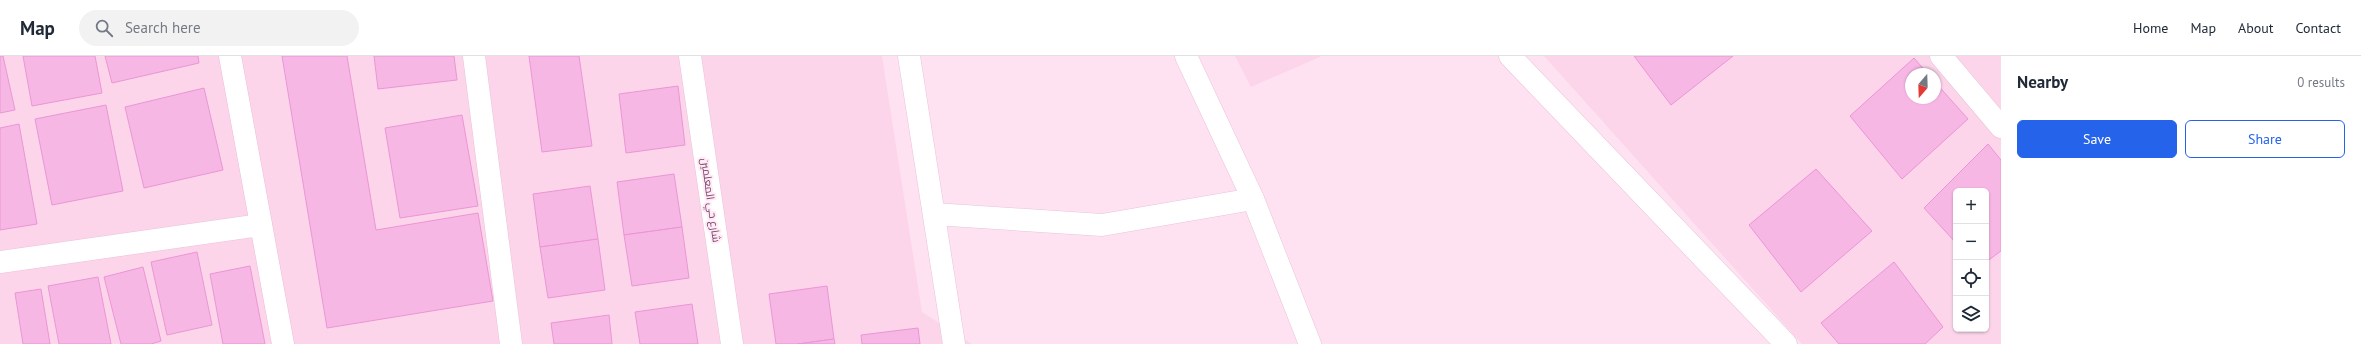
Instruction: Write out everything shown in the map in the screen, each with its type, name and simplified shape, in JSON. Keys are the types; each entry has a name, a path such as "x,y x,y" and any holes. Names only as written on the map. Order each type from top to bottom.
{"street":[{"path":"230,56 283,344"},
{"path":"474,56 511,344"},
{"name":"شارع حي المعلمين","path":"690,56 732,344"},
{"path":"909,56 954,344"},
{"path":"1186,56 1253,200 1310,344"},
{"path":"1510,56 1786,344"},
{"path":"1941,56 2001,127"},
{"path":"934,214 1102,225 1253,200"},
{"path":"0,262 261,225"}],"shaded area":[{"path":"0,56 882,56 922,312 972,344 0,344"},
{"path":"1235,56 1322,56 1251,87"},
{"path":"1544,56 2001,56 2001,344 1802,344"}],"building":[{"path":"0,56 3,56 15,110 0,113"},
{"path":"23,56 95,56 102,93 32,106"},
{"path":"105,56 198,56 199,63 112,83"},
{"path":"282,56 347,56 376,230 478,213 493,301 327,328"},
{"path":"374,56 454,56 457,80 378,89"},
{"path":"529,56 579,56 592,146 542,152"},
{"path":"1634,56 1733,56 1671,105"},
{"path":"1914,58 1923,68 1905,68 1905,104 1941,104 1941,89 1968,119 1902,179 1850,116"},
{"path":"678,86 685,145 626,153 619,94"},
{"path":"204,88 223,170 144,188 125,107"},
{"path":"106,105 123,191 52,205 35,119"},
{"path":"462,115 478,206 400,218 385,128"},
{"path":"19,124 37,224 0,230 0,128"},
{"path":"1988,144 2001,160 2001,251 1989,260 1989,188 1953,188 1953,240 1924,208"},
{"path":"1816,169 1872,231 1801,292 1749,225"},
{"path":"674,174 682,227 624,235 617,182"},
{"path":"590,186 598,239 540,247 533,194"},
{"path":"682,227 689,278 632,286 624,235"},
{"path":"598,239 605,290 548,298 540,247"},
{"path":"197,252 212,325 167,335 151,262"},
{"path":"1894,262 1943,327 1925,344 1839,344 1821,323"},
{"path":"250,266 265,344 223,344 210,274"},
{"path":"143,267 161,341 151,344 121,344 104,277"},
{"path":"98,277 111,344 59,344 48,286"},
{"path":"827,286 834,339 798,344 776,344 769,294"},
{"path":"41,289 50,344 23,344 15,293"},
{"path":"692,304 698,344 640,344 635,312"},
{"path":"609,315 612,344 554,344 551,323"},
{"path":"918,328 920,344 862,344 861,335"},
{"path":"834,339 835,344 798,344"}]}
